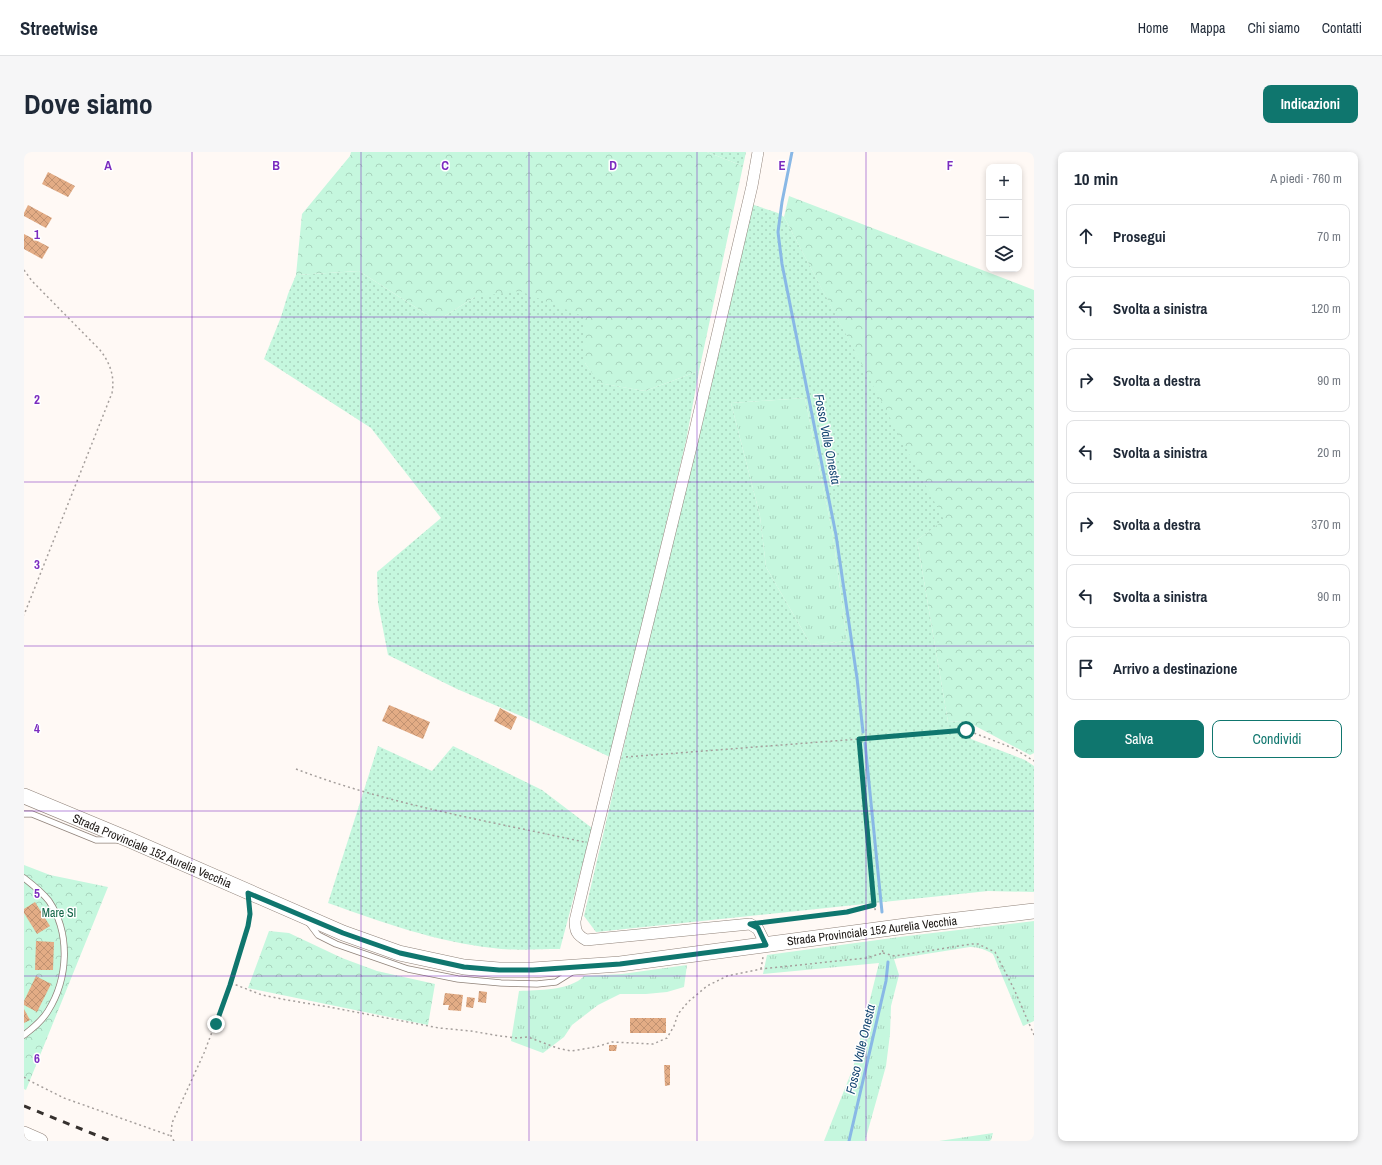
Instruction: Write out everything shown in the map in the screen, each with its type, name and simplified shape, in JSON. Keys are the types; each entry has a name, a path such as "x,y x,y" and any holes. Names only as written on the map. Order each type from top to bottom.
{"main road":[{"name":"Strada Provinciale 152 Aurelia Vecchia","path":"24,796 130,840 248,893 343,933 400,953 464,967 499,970 533,970 620,964 1034,911"},
{"path":"24,1134 40,1141"}],"street":[{"path":"758,152 752,186 694,436 575,921 575,928 578,935 586,940 750,924 758,928 766,945"}],"lane":[{"path":"24,814 32,814 96,840 130,840"},
{"path":"24,878 37,887 54,910 63,937 64,954 63,970 54,998 47,1012 36,1025 24,1035"}],"path":[{"path":"24,270 32,281 100,350 106,358 111,370 114,384 112,393 24,615"},
{"path":"616,754 625,757 966,730 1013,748 1034,760"},
{"path":"859,739 874,905 876,913"},
{"path":"296,769 406,803 594,844"},
{"path":"174,1141 171,1136 172,1123 204,1053 231,983 249,920 250,914 248,893"},
{"path":"750,924 847,912 874,905"},
{"path":"231,983 262,995 439,1028 518,1038 528,1037 557,1048 571,1051 596,1047 612,1042 653,1044 667,1038 674,1026 678,1014 688,1002 707,986 727,976 761,969 866,958 882,953 895,956 978,944 995,952 1014,989 1034,1035"},
{"path":"882,948 882,953"},
{"path":"24,1077 64,1098 171,1136"}],"green space":[{"path":"351,152 707,152 743,166 699,371 645,391 598,383 585,363 585,317 475,297 437,321 359,271 296,275 302,214 350,156"},
{"path":"707,152 746,152 743,166"},
{"path":"789,196 1034,290 1034,753 1030,755 966,721 948,722 917,540 943,520 784,217"},
{"path":"751,204 778,213 784,217 944,520 917,540 948,722 965,721 971,739 1025,760 1034,766 1034,892 988,891 596,932 584,916","holes":["805,398 833,536 847,641 811,645 766,567 760,516 731,403"]},
{"path":"359,271 437,321 475,297 520,291 585,317 585,363 599,383 645,391 699,371 686,441 610,757 528,719 457,689 388,655 378,603 377,572 441,518 371,428 264,359 296,275"},
{"path":"805,398 833,536 847,641 811,645 766,567 760,516 731,403"},
{"path":"378,746 432,771 453,746 542,790 592,828 560,949 501,949 451,941 409,930 328,903"},
{"name":"Mare SI","path":"24,865 50,875 108,887 26,1090 24,1089"},
{"path":"1034,921 1034,1021 1023,1026 993,954 979,948 970,947 894,959 899,975 891,1006 890,1034 886,1066 865,1141 824,1141 853,1068 879,963 763,974 767,955"},
{"path":"269,931 289,933 342,958 377,971 435,984 428,1025 248,988"},
{"path":"687,965 684,987 667,992 620,994 598,1005 572,1025 564,1037 543,1053 511,1041 519,991 553,989 571,985 584,976 622,974"},
{"path":"993,1133 991,1140 989,1141 939,1141"}],"building":[{"path":"48,172 75,186 68,197 42,184"},
{"path":"28,205 52,218 46,228 24,216"},
{"path":"24,234 49,247 42,259 24,249"},
{"path":"389,705 430,722 423,739 382,721"},
{"path":"500,708 517,717 511,730 494,721"},
{"path":"35,902 50,926 37,934 24,913 24,909"},
{"path":"36,941 54,942 53,970 35,970"},
{"path":"36,976 51,984 37,1012 24,1005 24,1001"},
{"path":"479,991 487,992 486,1003 478,1002"},
{"path":"445,993 463,995 461,1011 448,1010 449,1005 443,1005"},
{"path":"467,997 475,998 473,1008 466,1007"},
{"path":"24,1009 30,1020 24,1023"},
{"path":"630,1018 666,1018 666,1033 630,1033"},
{"path":"609,1045 617,1045 616,1051 609,1051"},
{"path":"664,1065 670,1065 670,1085 665,1086"}],"waterway":[{"name":"Fosso Valle Onesta","path":"792,152 782,202 778,232 782,264 836,535 857,678 863,732"},
{"name":"Fosso Valle Onesta","path":"865,743 882,912"},
{"name":"Fosso Valle Onesta","path":"849,1141 886,981 888,962"}],"railway":[{"path":"24,1106 111,1141"}],"route":[{"path":"216,1024 230,985 248,926 250,914 248,893 343,933 400,953 464,967 499,970 533,970 620,964 766,945 758,928 750,924 847,912 874,905 859,739 966,730"}]}
